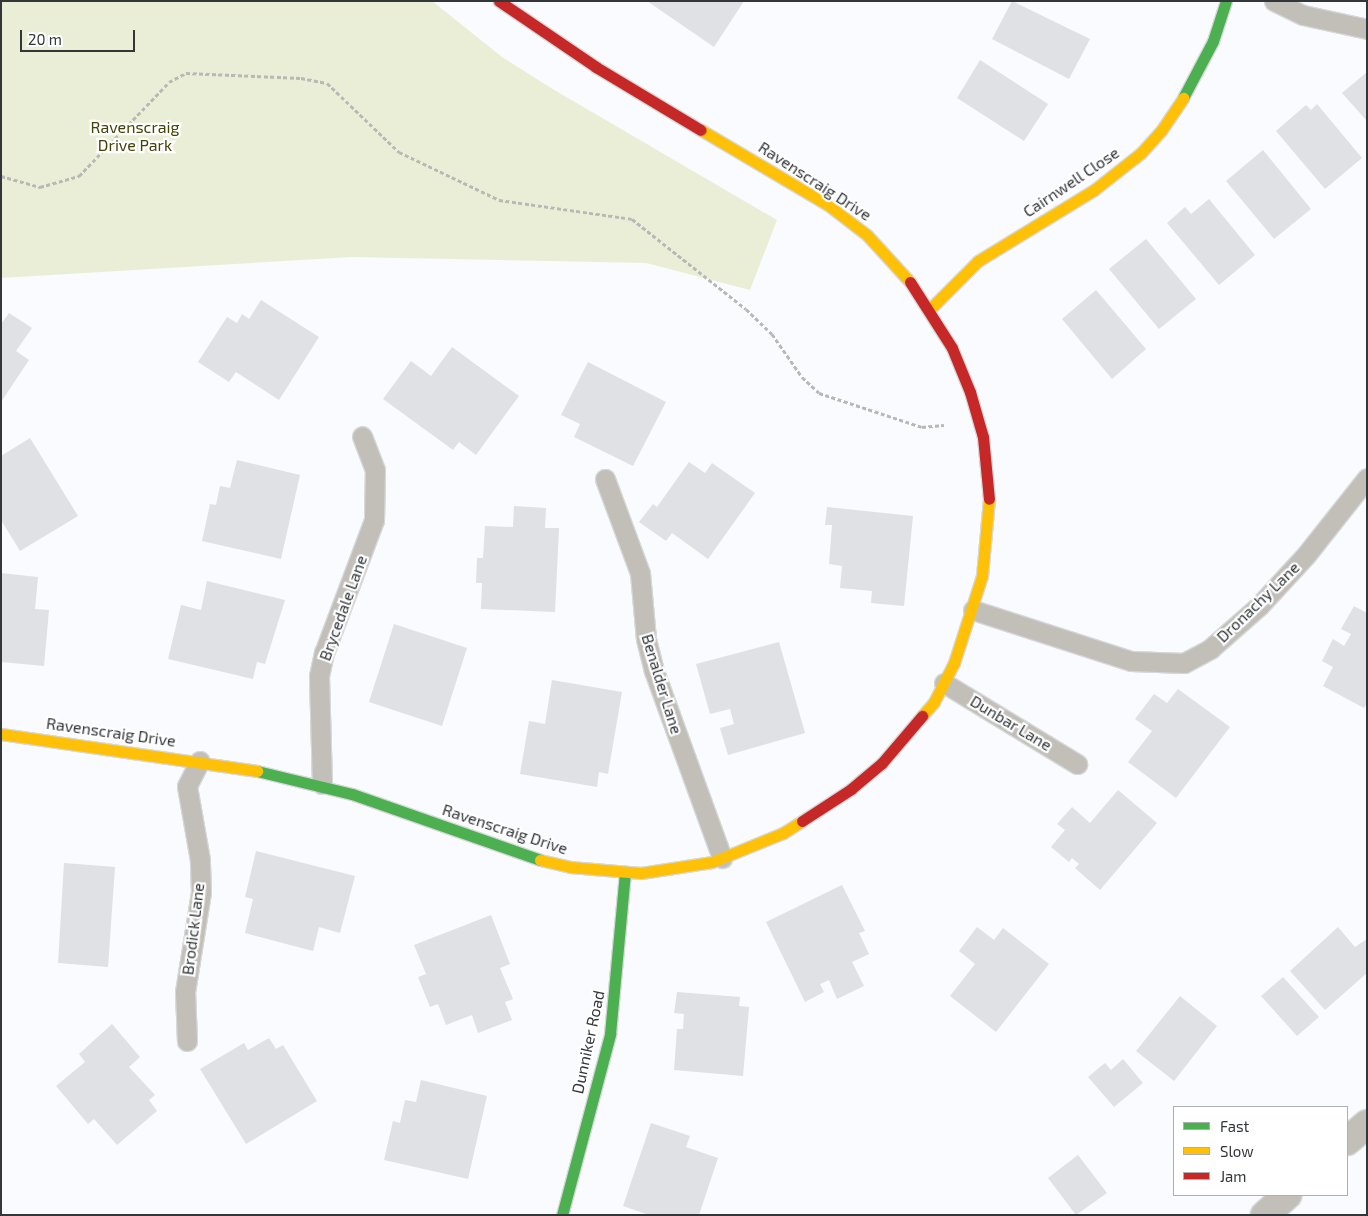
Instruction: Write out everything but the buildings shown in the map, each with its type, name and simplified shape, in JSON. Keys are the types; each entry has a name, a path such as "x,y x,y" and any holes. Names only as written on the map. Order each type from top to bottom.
{"street":[{"name":"Ravenscraig Drive","path":"1,734 200,761 322,784 535,859 570,867 626,872 677,869 722,858 783,832 851,789 909,734 944,683 973,610 988,530 989,483 979,422 952,348 930,309 901,270 868,235 828,206 596,67 499,1"},
{"name":"Cairnwell Close","path":"930,309 978,261 1094,190 1141,153 1160,131 1191,86 1216,34 1226,1"},
{"name":"Dunniker Road","path":"562,1215 610,1034 626,872"},
{"path":"1348,1140 1367,1124"},
{"path":"1265,1215 1286,1196"}],"lane":[{"path":"1274,1 1303,15 1367,28"},
{"name":"Brycedale Lane","path":"322,784 319,676 324,653 366,546 375,511 375,470 362,436"},
{"name":"Dronachy Lane","path":"973,610 1131,661 1184,663 1210,649 1259,606 1306,555 1367,478"},
{"name":"Benalder Lane","path":"605,479 640,573 646,639 654,671 722,858"},
{"name":"Dunbar Lane","path":"944,683 1077,764"},
{"name":"Brodick Lane","path":"187,1041 185,992 201,892 200,860 187,786 200,761"}],"path":[{"path":"1,176 40,187 79,176 169,82 186,73 301,78 327,83 399,152 498,200 632,219 746,309 772,334 802,378 819,393 922,427 979,422"}],"green space":[{"name":"Ravenscraig Drive Park","path":"1,1 432,1 502,57 551,88 777,220 750,290 646,263 352,257 1,278"}],"traffic: fast":[{"path":"1183,98 1213,41 1226,1"},
{"path":"257,771 352,794 540,860"},
{"path":"562,1215 610,1034 625,872"}],"traffic: slow":[{"path":"930,309 978,261 1094,190 1141,153 1161,131 1183,98"},
{"path":"701,130 828,205 867,235 910,282"},
{"path":"922,716 934,702 954,663 982,576 989,499"},
{"path":"1,734 257,771"},
{"path":"540,860 570,867 641,873 712,862 783,833 802,821"}],"traffic: jam":[{"path":"499,1 596,67 701,130"},
{"path":"910,282 952,348 970,392 983,437 989,499"},
{"path":"802,821 851,789 882,763 922,716"}]}
